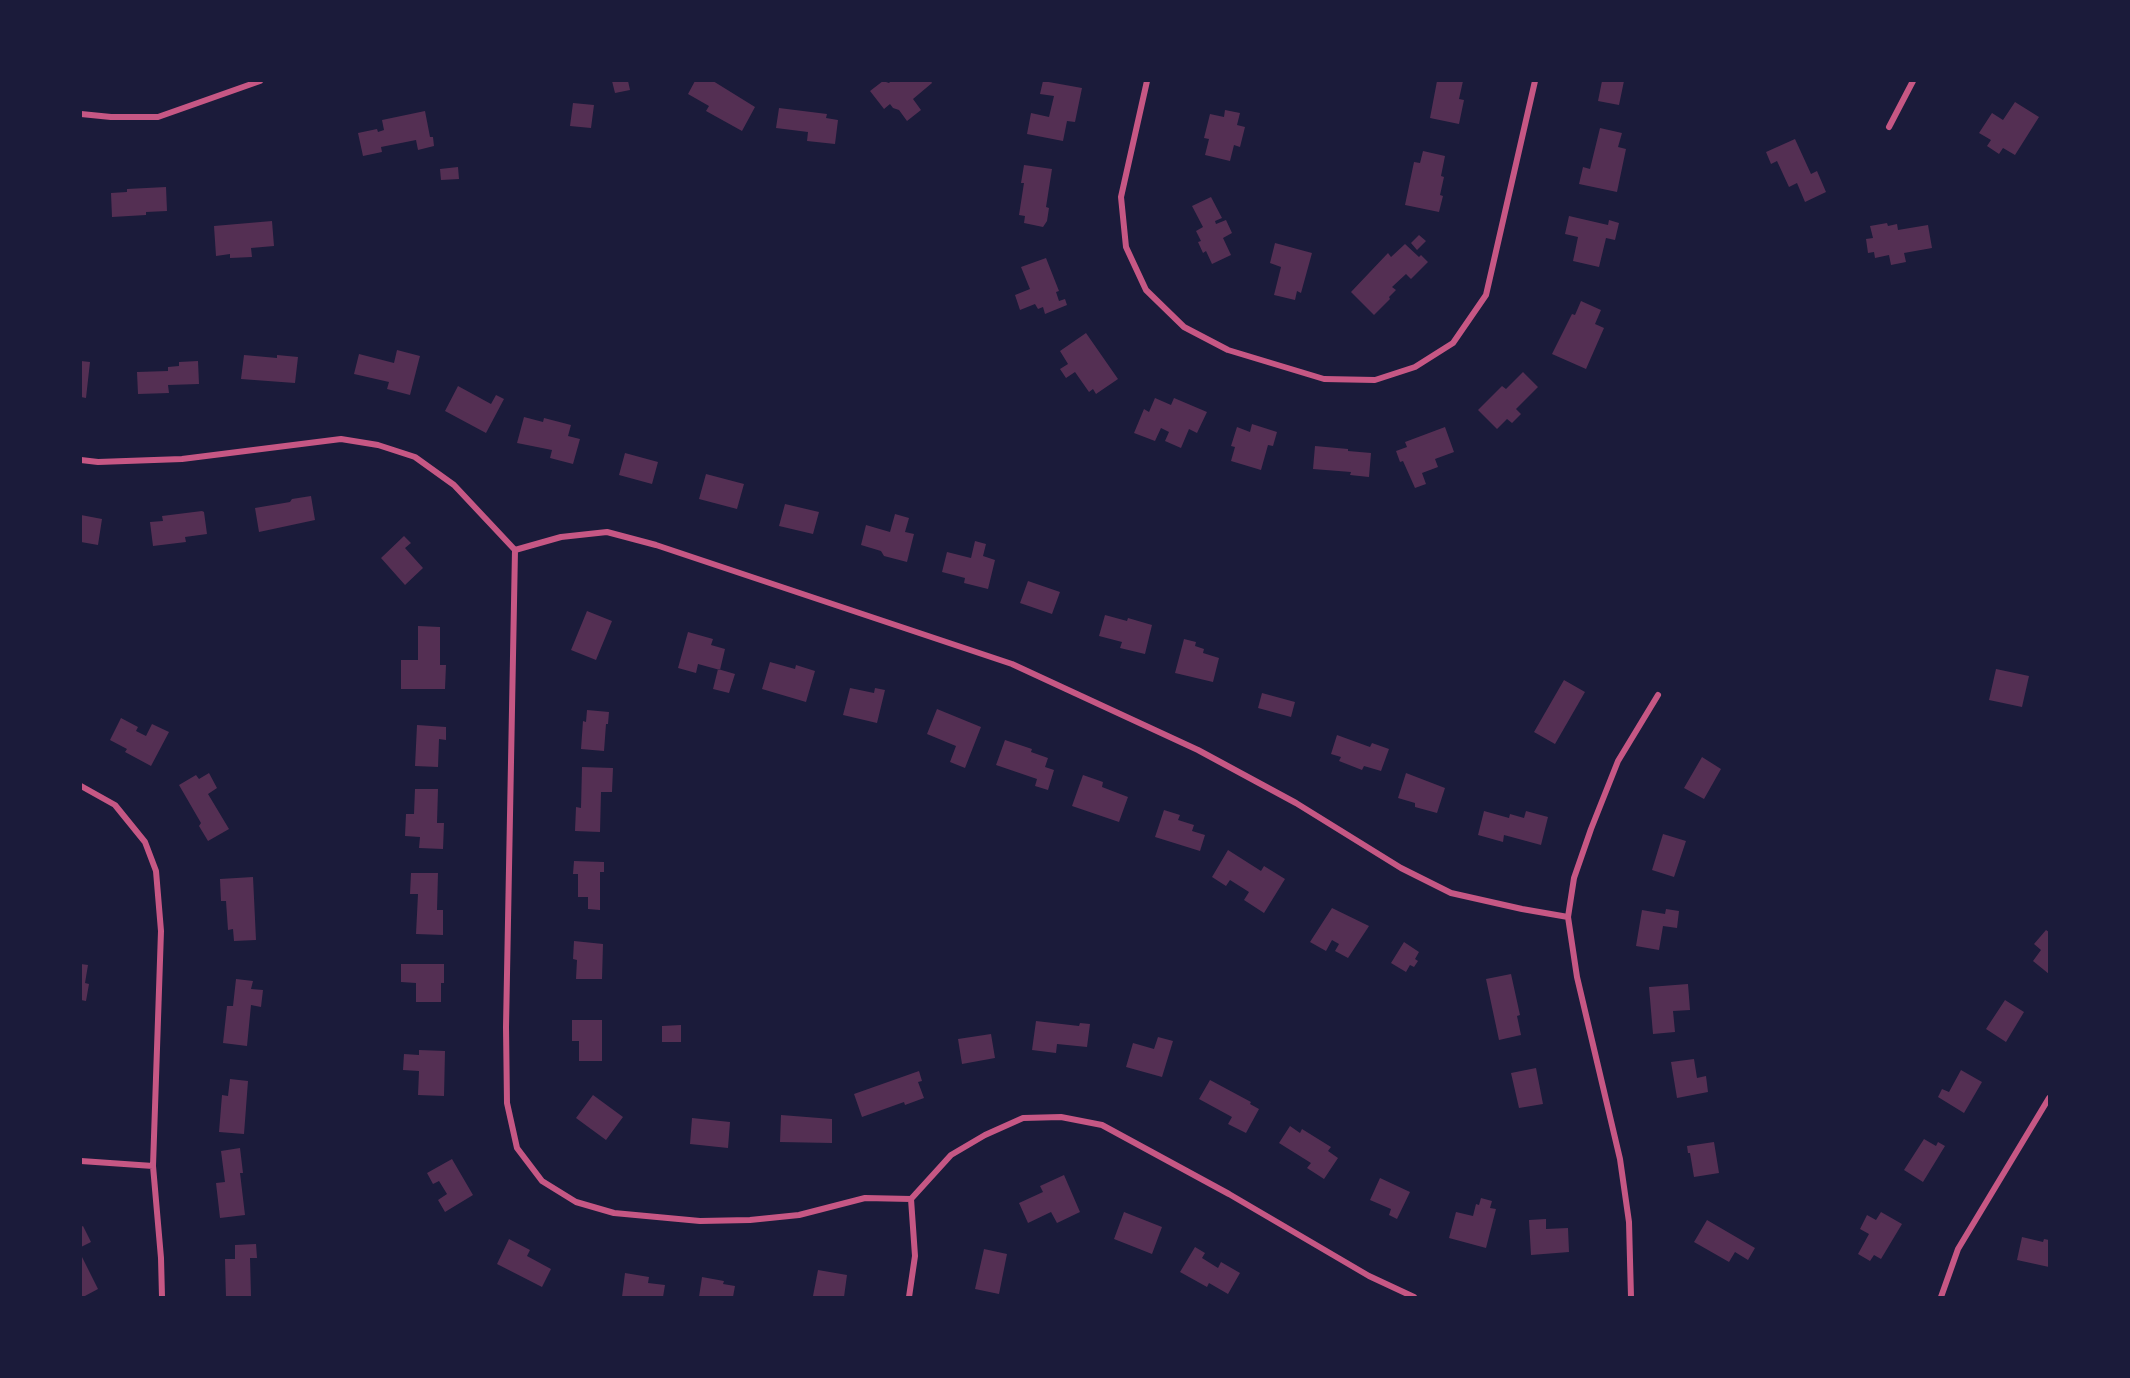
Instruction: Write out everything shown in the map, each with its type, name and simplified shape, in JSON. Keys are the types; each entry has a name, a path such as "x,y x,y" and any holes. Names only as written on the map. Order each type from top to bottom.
{"street":[{"path":"81,114 111,117 158,117 260,81"},
{"path":"1147,81 1121,197 1126,247 1146,290 1184,327 1228,350 1324,379 1375,380 1415,367 1453,343 1486,295 1535,81"},
{"path":"1888,127 1913,81"},
{"path":"81,459 98,462 182,459 341,439 378,445 415,457 454,485 515,550 506,1028 507,1103 517,1148 542,1181 576,1202 614,1213 700,1221 750,1220 799,1215 865,1198 911,1199"},
{"path":"515,550 561,537 607,532 656,545 1012,664 1198,750 1296,803 1401,868 1451,893 1568,917"},
{"path":"1631,1297 1629,1222 1620,1158 1577,977 1568,917 1574,878 1614,771 1658,695"},
{"path":"81,786 115,806 145,842 156,871 161,931 153,1166 162,1297"},
{"path":"1941,1297 1958,1249 2049,1098"},
{"path":"909,1297 915,1256 911,1199 951,1155 985,1135 1023,1118 1060,1117 1102,1125 1229,1194 1369,1276 1414,1297"},
{"path":"81,1161 153,1166"}],"building":[{"path":"612,81 628,81 630,90 615,93"},
{"path":"695,81 713,81 755,107 742,131 706,111 709,106 688,94"},
{"path":"883,81 889,83 891,81 931,81 932,83 913,99 921,110 907,121 899,110 890,104 884,109 870,91"},
{"path":"1043,81 1082,88 1075,122 1067,121 1063,141 1027,134 1031,113 1049,117 1054,96 1040,94"},
{"path":"1437,81 1463,81 1459,99 1464,100 1459,124 1430,118"},
{"path":"1602,81 1624,81 1619,105 1598,101"},
{"path":"2015,102 2039,117 2015,155 2003,148 1999,154 1987,146 1991,140 1979,133 1992,113 2003,120"},
{"path":"573,103 594,105 591,128 570,126"},
{"path":"779,108 827,114 826,118 838,120 835,144 807,141 808,132 776,128"},
{"path":"1225,110 1240,113 1237,125 1245,127 1240,147 1234,145 1230,161 1205,155 1209,139 1204,138 1210,114 1224,117"},
{"path":"425,111 434,146 418,150 416,140 381,147 382,152 363,156 358,133 377,129 378,132 384,130 382,120"},
{"path":"1600,128 1622,133 1618,147 1626,149 1617,192 1579,184 1583,167 1590,169"},
{"path":"1795,139 1811,174 1817,171 1826,192 1805,202 1797,183 1789,187 1777,161 1771,164 1766,152"},
{"path":"1423,151 1445,156 1440,195 1443,196 1439,212 1405,205 1414,162 1420,163"},
{"path":"1024,165 1052,169 1046,207 1049,208 1047,221 1043,227 1024,223 1025,216 1019,215"},
{"path":"458,167 459,179 441,180 440,169"},
{"path":"166,187 167,211 112,217 111,193 127,192 127,189"},
{"path":"1211,197 1222,218 1215,221 1216,224 1226,220 1232,233 1223,238 1231,255 1212,264 1206,251 1203,253 1198,242 1201,241 1196,231 1203,227 1192,206"},
{"path":"1569,216 1608,225 1609,220 1619,223 1615,240 1606,238 1599,267 1573,261 1578,237 1565,234"},
{"path":"272,221 274,246 251,248 252,257 230,258 230,254 216,256 214,226"},
{"path":"1887,223 1888,226 1897,224 1898,230 1928,225 1932,248 1904,253 1906,262 1891,265 1889,255 1875,258 1874,252 1868,253 1866,239 1873,238 1870,226"},
{"path":"1419,235 1426,241 1417,250 1411,243"},
{"path":"1275,243 1312,253 1301,293 1297,291 1295,300 1274,295 1281,267 1270,263"},
{"path":"1405,244 1428,262 1411,279 1406,274 1392,287 1396,290 1374,315 1351,292 1388,253 1391,257"},
{"path":"1046,258 1059,291 1056,292 1059,301 1065,299 1067,305 1045,314 1043,307 1038,309 1035,304 1020,310 1015,295 1030,289 1021,267"},
{"path":"1581,301 1601,310 1595,324 1604,328 1586,369 1552,354"},
{"path":"1086,333 1118,379 1096,394 1093,389 1089,392 1075,372 1066,378 1060,369 1068,364 1060,351"},
{"path":"397,350 420,356 410,395 387,389 389,382 354,374 359,354 394,363"},
{"path":"244,355 298,357 295,383 241,379"},
{"path":"81,361 90,362 86,398 81,397"},
{"path":"198,361 199,384 168,385 169,393 138,394 137,372 168,371 168,367 179,366 179,362"},
{"path":"1523,372 1538,387 1516,409 1521,414 1512,423 1507,419 1497,429 1478,410 1502,386 1506,389"},
{"path":"458,386 491,404 496,395 504,399 486,433 445,411"},
{"path":"1155,398 1171,405 1174,398 1207,412 1197,433 1189,429 1181,448 1165,441 1169,432 1161,428 1155,441 1134,433 1144,409 1149,412"},
{"path":"524,417 543,422 544,418 571,425 568,436 580,439 573,464 550,458 552,450 517,443"},
{"path":"1252,424 1277,432 1273,446 1268,445 1261,470 1231,461 1235,447 1231,446 1237,427 1250,432"},
{"path":"1445,427 1454,452 1435,459 1438,467 1422,473 1426,484 1415,488 1396,451 1407,447 1405,442"},
{"path":"1315,446 1371,453 1369,477 1350,475 1351,472 1313,469"},
{"path":"625,453 658,462 652,484 619,475"},
{"path":"706,474 744,484 737,509 699,499"},
{"path":"311,496 315,520 259,532 255,508"},
{"path":"785,504 819,512 813,534 779,526"},
{"path":"202,511 207,534 185,537 186,542 153,546 150,522 163,521 162,516"},
{"path":"895,514 909,518 905,532 914,534 907,562 884,556 881,551 861,545 866,525 890,532"},
{"path":"81,515 102,519 98,545 81,542"},
{"path":"404,536 411,543 405,548 423,568 405,585 381,558"},
{"path":"975,541 986,544 983,556 995,560 988,589 964,583 965,578 942,572 947,552 971,558"},
{"path":"1028,581 1060,592 1052,614 1020,603"},
{"path":"587,611 612,621 596,660 571,650"},
{"path":"1105,615 1127,621 1128,618 1152,625 1145,654 1120,648 1122,642 1099,636"},
{"path":"418,626 440,627 440,665 446,665 445,689 401,689 401,660 418,660"},
{"path":"688,632 713,639 711,645 725,649 720,670 698,664 696,673 678,668"},
{"path":"1184,639 1196,642 1195,646 1204,649 1203,653 1219,658 1213,682 1175,673"},
{"path":"770,662 795,669 796,665 815,671 806,702 762,689"},
{"path":"718,669 735,674 729,693 713,689"},
{"path":"1996,669 2029,676 2022,707 1989,700"},
{"path":"1564,680 1585,692 1555,744 1534,732"},
{"path":"850,688 874,693 875,688 885,690 877,723 843,715"},
{"path":"1262,693 1295,702 1291,717 1258,708"},
{"path":"937,709 981,727 965,768 950,762 956,746 927,734"},
{"path":"587,710 609,712 604,751 581,749 583,721 586,722"},
{"path":"121,718 138,727 136,731 146,736 152,724 169,732 151,766 125,752 127,749 110,740"},
{"path":"417,725 446,727 446,740 439,739 438,767 415,766"},
{"path":"1337,735 1370,747 1372,743 1389,749 1381,771 1364,766 1362,770 1339,761 1341,757 1331,754"},
{"path":"1005,740 1032,749 1031,752 1048,758 1045,767 1054,770 1048,790 1035,786 1037,779 996,765"},
{"path":"1702,757 1721,769 1704,799 1684,788"},
{"path":"582,767 613,768 612,792 601,792 600,832 575,831 576,807 581,808"},
{"path":"209,773 217,788 208,794 229,829 208,841 199,826 201,823 179,785 196,775 199,779"},
{"path":"1406,773 1445,788 1437,813 1415,807 1415,803 1398,798"},
{"path":"1083,775 1103,782 1102,787 1128,797 1119,822 1072,806"},
{"path":"415,789 438,789 437,823 444,823 443,849 419,848 420,837 405,836 406,814 414,814"},
{"path":"1164,810 1180,815 1178,820 1194,825 1192,831 1205,835 1200,851 1155,837"},
{"path":"1484,811 1509,818 1510,814 1524,818 1526,811 1548,817 1541,845 1504,835 1503,842 1478,835"},
{"path":"1663,834 1686,841 1674,877 1652,870"},
{"path":"1228,850 1261,871 1264,866 1285,879 1264,913 1244,900 1249,892 1230,880 1226,886 1212,877"},
{"path":"574,861 604,862 604,872 600,872 600,910 588,909 588,897 578,897 578,874 573,874"},
{"path":"411,873 438,873 437,910 443,910 443,935 416,934 418,894 410,894"},
{"path":"253,877 256,940 234,941 233,929 228,930 226,901 221,901 220,879"},
{"path":"1332,908 1369,926 1348,958 1335,951 1339,944 1332,940 1326,951 1310,942"},
{"path":"1666,909 1679,911 1677,928 1663,926 1659,950 1636,946 1642,910 1665,914"},
{"path":"2046,930 2049,932 2049,974 2033,961 2041,950 2034,944"},
{"path":"574,941 603,944 602,979 576,979 577,960 573,959"},
{"path":"1404,942 1419,952 1415,959 1418,961 1414,967 1410,965 1406,972 1391,963"},
{"path":"81,964 88,965 85,983 89,984 86,1001 81,1000"},
{"path":"401,964 444,964 441,1002 416,1002 416,983 401,982"},
{"path":"1511,974 1520,1015 1517,1016 1521,1035 1499,1040 1486,979"},
{"path":"236,979 253,981 251,989 263,990 261,1007 251,1005 247,1046 223,1043 227,1006 233,1006"},
{"path":"1688,984 1690,1010 1673,1011 1675,1032 1653,1034 1649,987"},
{"path":"2005,1000 2024,1012 2006,1042 1986,1029"},
{"path":"572,1020 602,1020 602,1061 579,1061 579,1041 572,1041"},
{"path":"1036,1021 1079,1026 1080,1023 1090,1024 1087,1047 1057,1044 1056,1053 1032,1050"},
{"path":"681,1025 681,1042 662,1042 662,1026"},
{"path":"991,1034 995,1058 962,1064 958,1039"},
{"path":"1158,1037 1173,1041 1162,1077 1126,1067 1133,1043 1154,1049"},
{"path":"419,1050 445,1051 444,1096 418,1095 419,1071 403,1070 404,1054 419,1055"},
{"path":"1694,1059 1697,1078 1706,1076 1708,1092 1677,1098 1671,1062"},
{"path":"1536,1068 1543,1104 1519,1108 1511,1073"},
{"path":"1961,1070 1982,1082 1964,1113 1938,1097 1942,1089 1949,1092"},
{"path":"919,1071 922,1081 918,1082 924,1098 905,1105 904,1102 862,1117 854,1094"},
{"path":"230,1079 248,1081 244,1134 219,1132 222,1095 228,1096"},
{"path":"1210,1080 1251,1102 1250,1104 1259,1109 1246,1133 1228,1124 1232,1117 1199,1099"},
{"path":"593,1095 623,1117 606,1140 576,1118"},
{"path":"781,1115 832,1119 832,1143 780,1142"},
{"path":"692,1118 730,1122 728,1148 690,1144"},
{"path":"1290,1126 1300,1133 1302,1129 1331,1147 1328,1151 1338,1158 1324,1179 1307,1168 1311,1163 1279,1143"},
{"path":"1924,1139 1936,1146 1938,1142 1945,1146 1923,1182 1904,1170"},
{"path":"1714,1142 1719,1173 1694,1177 1687,1146"},
{"path":"240,1148 243,1173 240,1173 245,1215 220,1218 216,1183 225,1182 221,1151"},
{"path":"452,1159 473,1195 445,1212 438,1200 447,1194 439,1181 433,1184 427,1173"},
{"path":"1064,1175 1080,1212 1057,1223 1051,1212 1028,1223 1019,1203 1043,1192 1040,1186"},
{"path":"1380,1178 1410,1192 1397,1219 1389,1215 1391,1209 1370,1200"},
{"path":"1481,1198 1492,1201 1490,1208 1496,1209 1486,1248 1449,1238 1456,1212 1473,1216 1476,1204 1479,1205"},
{"path":"1124,1212 1162,1227 1152,1254 1114,1239"},
{"path":"1881,1212 1902,1224 1881,1259 1874,1255 1870,1261 1858,1254 1869,1234 1860,1229 1867,1215 1876,1220"},
{"path":"1546,1219 1546,1229 1568,1228 1569,1252 1531,1255 1529,1220"},
{"path":"1707,1220 1755,1248 1748,1260 1735,1252 1729,1262 1694,1242"},
{"path":"83,1226 91,1242 81,1247 81,1227"},
{"path":"2022,1237 2043,1242 2044,1239 2049,1240 2049,1267 2017,1260"},
{"path":"509,1239 530,1250 527,1256 551,1269 542,1287 497,1264"},
{"path":"256,1244 257,1258 250,1258 251,1296 226,1297 225,1259 235,1259 235,1245"},
{"path":"1195,1247 1205,1253 1202,1258 1218,1268 1221,1262 1240,1273 1228,1294 1209,1283 1207,1287 1180,1272"},
{"path":"984,1249 1007,1254 999,1294 975,1289"},
{"path":"81,1255 98,1289 83,1297 81,1297"},
{"path":"818,1270 847,1275 844,1297 813,1296"},
{"path":"625,1273 649,1277 648,1283 665,1285 663,1297 622,1297"},
{"path":"702,1277 724,1281 723,1284 735,1286 733,1297 699,1297"}]}
